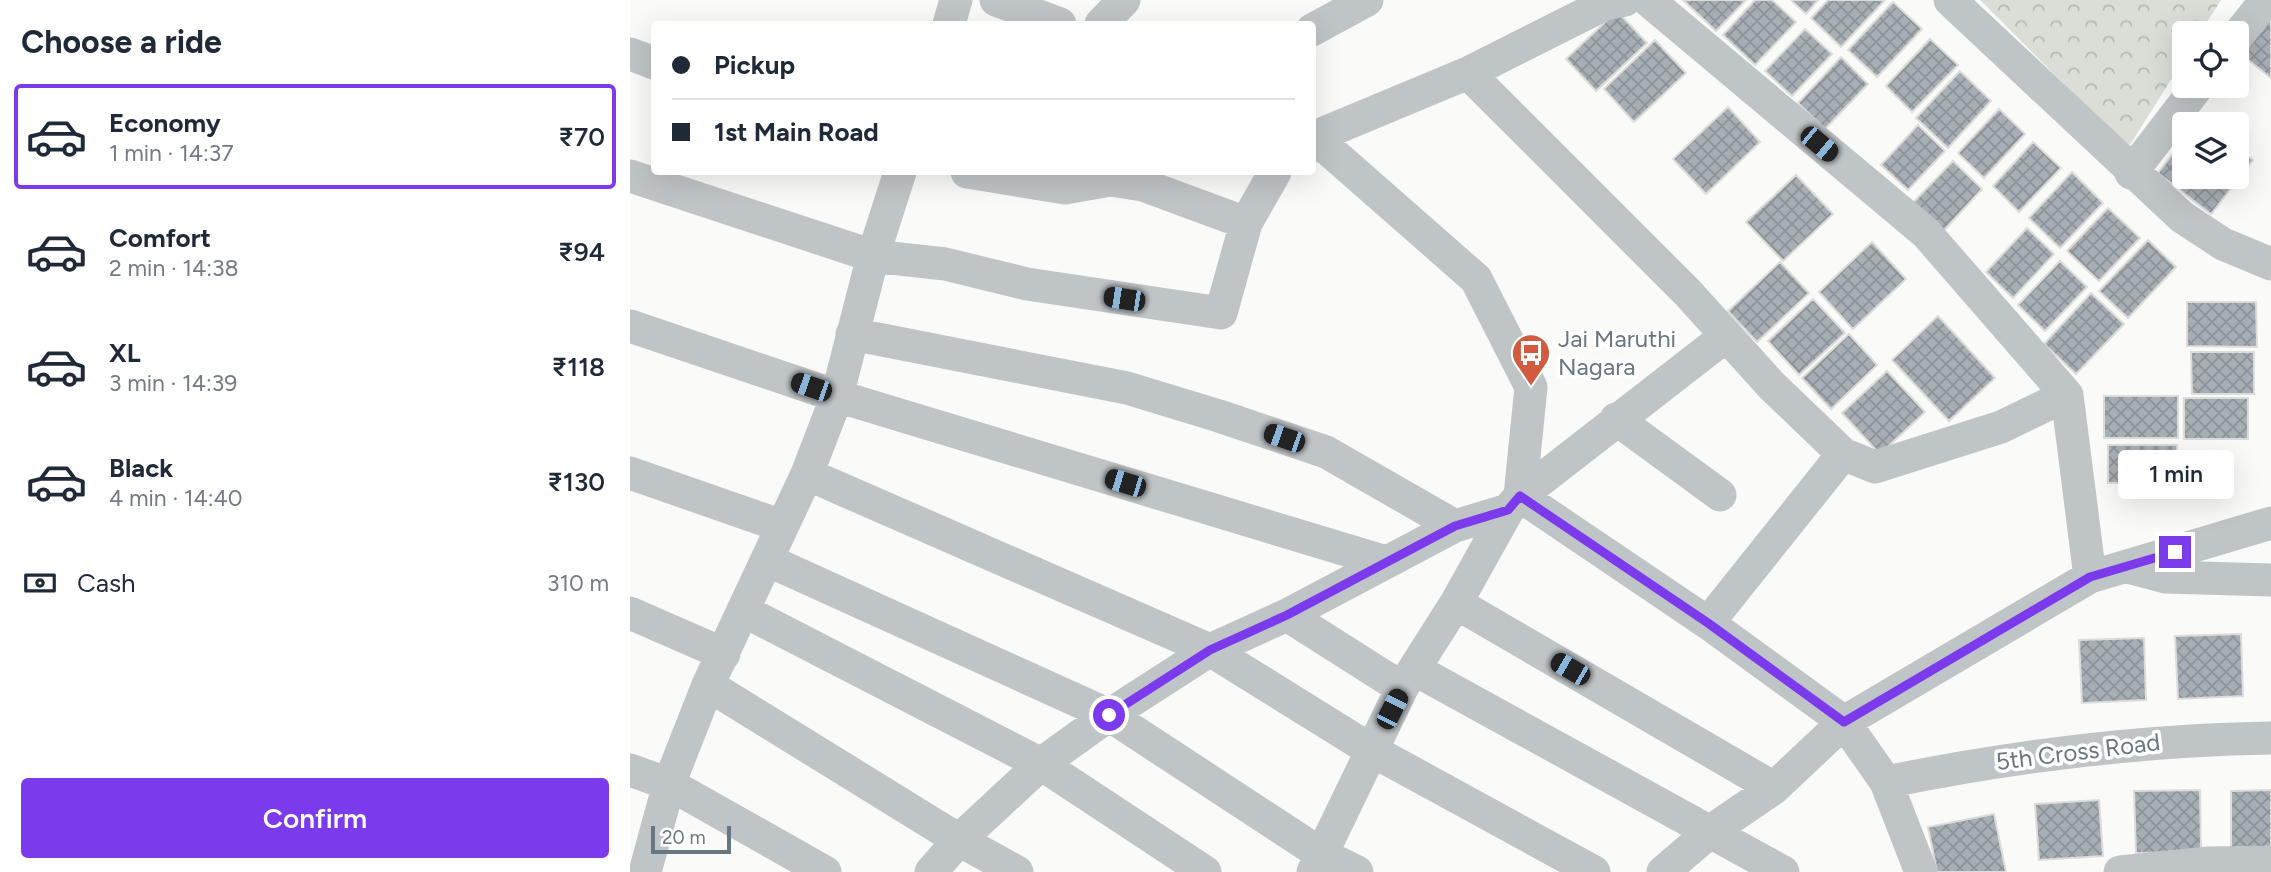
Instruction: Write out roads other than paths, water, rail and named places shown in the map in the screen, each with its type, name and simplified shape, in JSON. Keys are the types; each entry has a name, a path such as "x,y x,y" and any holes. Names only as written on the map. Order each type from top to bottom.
{"street":[{"path":"950,21 956,0"},
{"path":"996,0 1052,21"},
{"path":"1104,21 1124,0"},
{"path":"1316,28 1367,0"},
{"path":"1316,138 1468,73 1605,4 1625,0"},
{"path":"1648,0 1926,233 2067,395 2090,577"},
{"path":"1950,0 2131,173 2192,224 2223,244 2271,264"},
{"path":"2249,22 2266,0"},
{"path":"630,54 651,62"},
{"path":"1468,73 1688,293 1726,336 1843,454 1875,467 2001,427 2067,395"},
{"path":"2131,173 2190,98"},
{"path":"1316,142 1329,150 1475,279 1531,387 1514,503 1456,603 1408,678 1317,863"},
{"path":"645,872 669,784 708,685 807,474 837,396 873,256 899,175"},
{"path":"985,175 1065,188 1110,180 1143,185 1246,223"},
{"path":"630,176 873,256 945,264 1027,284 1221,313 1246,223 1273,175"},
{"path":"630,326 837,396 1386,562"},
{"path":"852,334 1126,388 1219,416 1326,453 1455,526"},
{"path":"932,872 959,840 1041,764 1109,715 1210,650 1287,615 1455,526 1514,503 1616,419 1726,336"},
{"path":"1616,419 1720,495"},
{"path":"1708,623 1843,454"},
{"path":"630,472 782,526"},
{"path":"807,474 1210,650 1371,750 1594,872"},
{"path":"1514,503 1708,623 1844,722 1886,782 1921,872"},
{"path":"1663,872 1711,831 1774,788 1844,722 2090,577 2271,523"},
{"path":"767,561 1109,715 1317,863 1357,872"},
{"path":"2126,566 2166,577 2271,580"},
{"path":"1456,603 1774,788"},
{"path":"744,611 1041,764 1205,872"},
{"path":"630,613 724,654"},
{"path":"1287,615 1711,831 1783,872"},
{"path":"708,685 959,840 1017,872"},
{"name":"5th Cross Road","path":"1886,782 2058,751 2205,739 2271,738"},
{"path":"630,770 669,784 825,872"},
{"path":"2120,872 2209,863 2271,862"}],"place":[{"name":"Jai Maruthi Nagara","path":"1531,387"}]}
